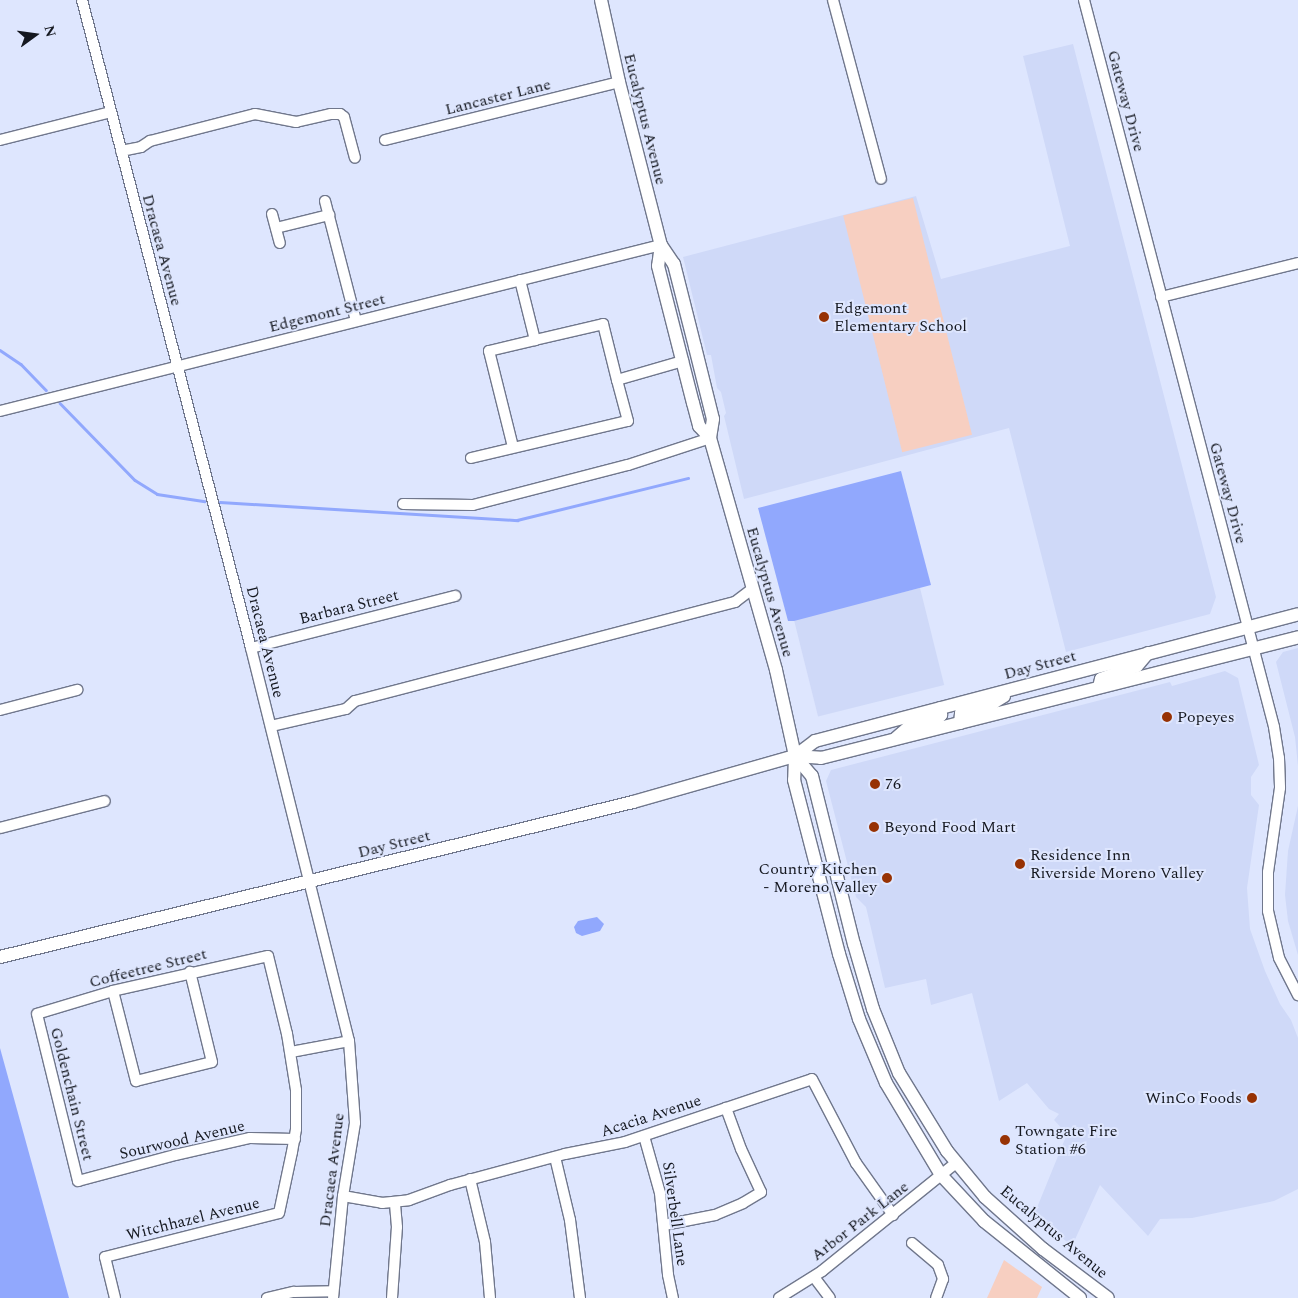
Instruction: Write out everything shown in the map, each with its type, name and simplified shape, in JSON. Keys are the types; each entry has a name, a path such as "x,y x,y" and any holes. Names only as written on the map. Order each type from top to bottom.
{"main road":[{"name":"Eucalyptus Avenue","path":"601,0 619,82 660,245 658,266 699,426 710,438"},
{"name":"Eucalyptus Avenue","path":"660,245 674,264 713,420 710,438 776,670 794,756 794,780 833,931 859,1019 886,1083 941,1175 984,1221 1080,1298"},
{"name":"Day Street","path":"0,957 633,802 794,756 815,741 1298,614"},
{"name":"Day Street","path":"794,756 821,758 1298,637"},
{"path":"1099,687 1101,679 1137,666 1148,653"},
{"path":"960,723 961,713 993,703 1017,688"},
{"path":"894,740 910,726 938,719 941,715 940,708"},
{"name":"Eucalyptus Avenue","path":"794,756 812,776 873,1009 899,1074 956,1163 997,1209 1043,1249 1105,1296"},
{"path":"809,836 825,867 836,908 847,914"},
{"path":"833,931 847,946 858,986 873,1009"},
{"path":"1024,1254 1038,1256 1087,1290 1105,1296"}],"street":[{"name":"Dracaea Avenue","path":"82,0 251,648 350,1041 355,1123 343,1196 333,1294"},
{"path":"833,0 881,180"},
{"name":"Gateway Drive","path":"1084,0 1248,627 1279,758 1278,816 1268,872 1268,911 1279,958 1298,995"},
{"name":"Lancaster Lane","path":"385,140 619,82"},
{"path":"0,140 111,112"},
{"path":"121,152 141,147 150,141 255,114 296,122 331,114 340,114 344,117 355,158"},
{"path":"325,201 356,321"},
{"path":"272,214 280,243"},
{"path":"276,228 329,215"},
{"name":"Edgemont Street","path":"0,411 660,245"},
{"path":"1162,297 1298,262"},
{"path":"520,280 535,340"},
{"path":"471,458 628,421 603,324 489,351 513,448"},
{"path":"618,380 683,361"},
{"path":"403,504 473,505 628,465 710,438"},
{"path":"271,726 346,709 354,701 735,602 752,589"},
{"name":"Barbara Street","path":"251,648 455,596"},
{"path":"0,710 77,690"},
{"path":"0,828 105,801"},
{"name":"Coffeetree Street","path":"37,1014 190,972 268,956"},
{"name":"Witchhazel Avenue","path":"115,1298 105,1257 279,1213 294,1139 296,1090 291,1052 268,956"},
{"path":"113,992 136,1081 212,1062 190,972"},
{"name":"Goldenchain Street","path":"37,1014 78,1181"},
{"path":"291,1052 350,1041"},
{"name":"Acacia Avenue","path":"343,1196 395,1203 470,1179 555,1157 612,1146 812,1079 852,1156 893,1215"},
{"path":"664,1224 714,1215 761,1192 741,1149 726,1108"},
{"name":"Silverbell Lane","path":"644,1136 656,1175 664,1224 668,1275 673,1298"},
{"name":"Sourwood Avenue","path":"78,1181 244,1139 271,1137 294,1139"},
{"path":"555,1157 570,1220 580,1298"},
{"name":"Arbor Park Lane","path":"779,1298 814,1277 956,1163"},
{"path":"470,1179 485,1242 490,1298"},
{"path":"392,1298 397,1227 395,1203"},
{"path":"912,1243 938,1265 943,1280 936,1298"},
{"path":"814,1277 830,1298"},
{"path":"267,1298 300,1291 333,1294"}],"shaded area":[{"path":"1073,44 1216,597 1210,614 1066,652 1009,428 744,499 724,416 726,413 721,392 717,388 711,355 707,355 683,257 916,196 941,279 1070,246 1023,56"},
{"path":"913,198 972,435 902,452 843,215"},
{"path":"920,588 944,685 818,716 794,619"},
{"path":"1298,648 1298,766 1295,737 1276,662 1283,652"},
{"path":"1225,671 1238,678 1259,765 1251,777 1251,795 1259,805 1247,888 1250,929 1265,971 1280,1004 1291,1020 1298,1038 1298,1189 1274,1201 1192,1218 1160,1219 1148,1236 1100,1185 1072,1246 1034,1215 1067,1134 1054,1120 1059,1114 1049,1109 1027,1083 999,1101 972,993 931,1005 926,979 885,988 866,907 856,897 826,781 831,770 1170,682 1172,686"},
{"path":"1298,806 1298,955 1288,921 1285,895 1288,851"},
{"path":"1004,1260 1042,1287 1037,1298 987,1298"}],"water":[{"path":"901,471 931,585 788,621 758,508"},
{"path":"597,917 604,924 600,931 582,936 576,933 574,927 578,921"},
{"path":"0,1048 69,1298 0,1298"}],"waterway":[{"path":"0,350 21,364 46,390"},
{"path":"60,403 135,480 157,494 204,501"},
{"path":"220,502 517,520 688,478"}],"place":[{"name":"Edgemont Elementary School","path":"824,317"},
{"name":"Popeyes","path":"1167,717"},
{"name":"76","path":"875,784"},
{"name":"Beyond Food Mart","path":"874,827"},
{"name":"Residence Inn Riverside Moreno Valley","path":"1020,864"},
{"name":"Country Kitchen - Moreno Valley","path":"887,878"},
{"name":"WinCo Foods","path":"1252,1098"},
{"name":"Towngate Fire Station #6","path":"1005,1140"}]}
